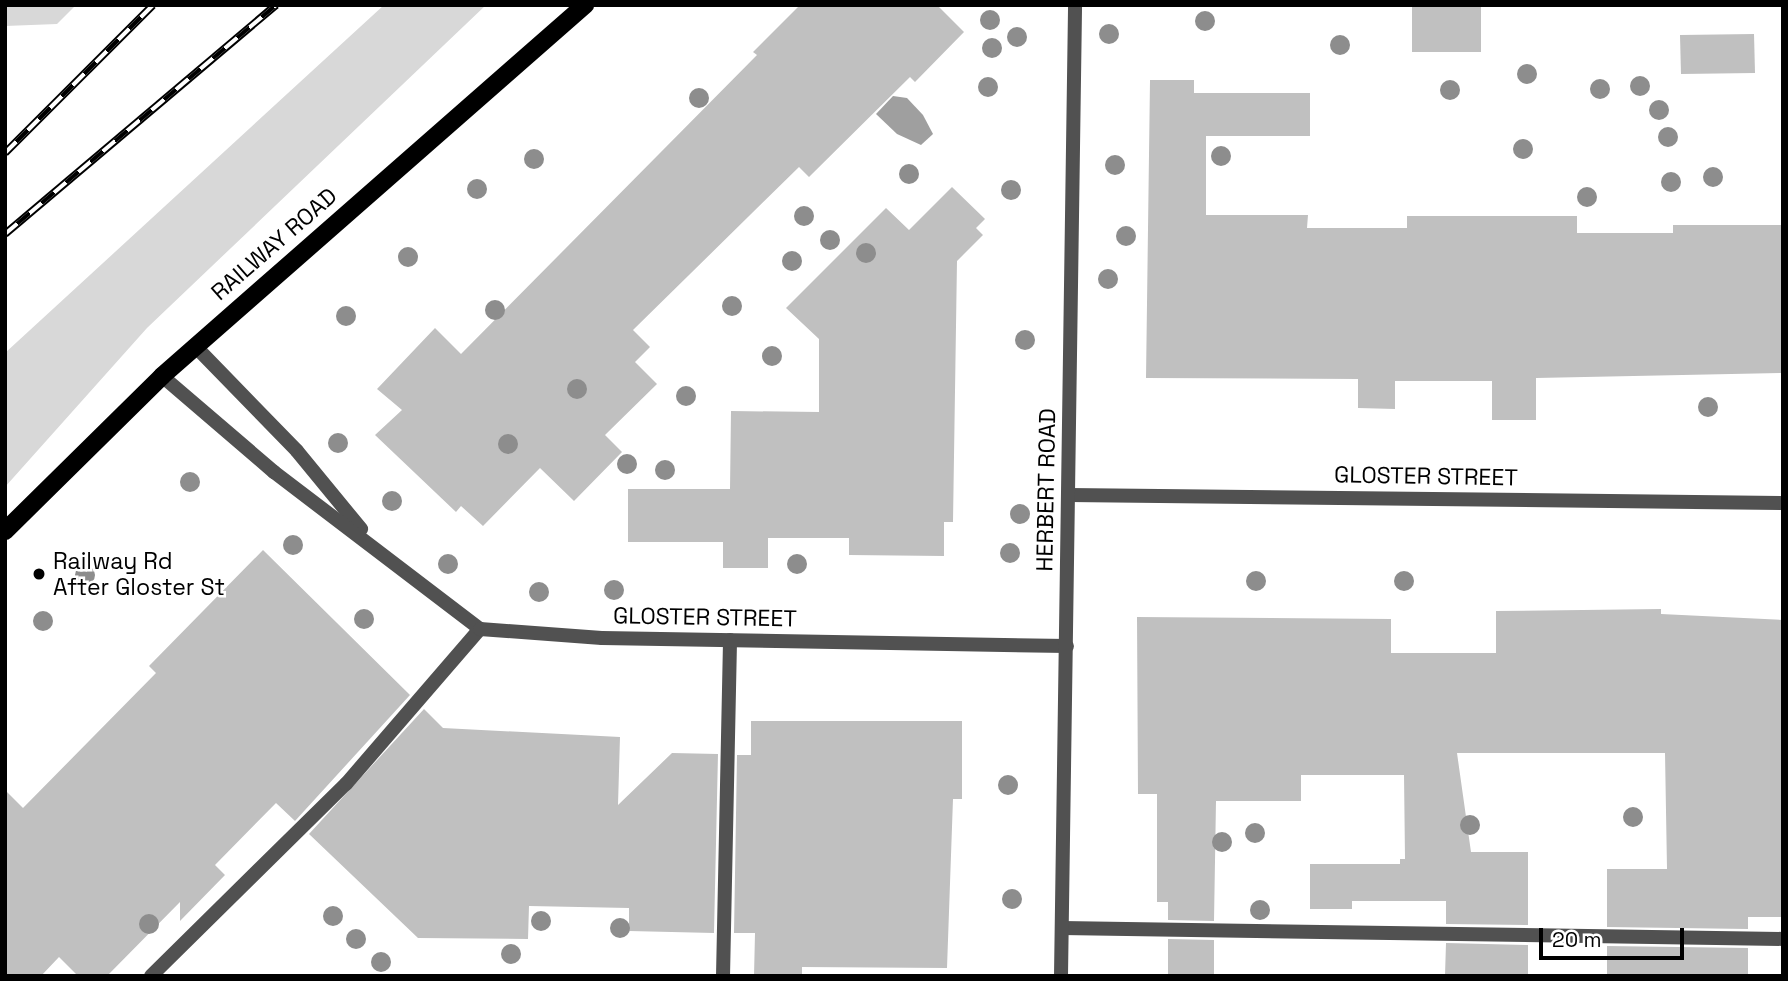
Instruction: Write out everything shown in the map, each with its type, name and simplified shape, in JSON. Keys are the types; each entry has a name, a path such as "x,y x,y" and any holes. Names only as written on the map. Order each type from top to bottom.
{"main road":[{"name":"RAILWAY ROAD","path":"5,531 195,346 585,5"}],"street":[{"name":"HERBERT ROAD","path":"1061,976 1075,5"},
{"path":"195,346 297,451 372,544"},
{"path":"151,976 346,784 480,629 372,544 274,472 162,376"},
{"name":"GLOSTER STREET","path":"1069,495 1783,503"},
{"name":"GLOSTER STREET","path":"480,629 541,636 1067,646"},
{"path":"723,976 730,640"},
{"path":"1062,928 1783,939"}],"shaded area":[{"path":"5,5 76,5 57,24 5,26"},
{"path":"384,5 486,5 147,328 5,487 5,353"},
{"path":"893,96 907,98 923,115 933,134 921,145 897,134 876,114"}],"building":[{"path":"800,5 937,5 964,32 915,82 910,77 809,177 799,167 633,330 650,347 635,362 657,384 605,435 622,452 574,501 540,468 483,526 461,506 456,512 375,435 402,410 377,389 435,328 461,354 757,55 753,52"},
{"path":"1412,5 1481,5 1481,52 1412,52"},
{"path":"1754,34 1755,73 1681,74 1680,35"},
{"path":"1150,80 1194,80 1194,93 1310,93 1310,136 1206,136 1206,215 1308,215 1307,228 1407,228 1407,216 1577,216 1577,233 1673,233 1673,225 1783,225 1783,373 1536,378 1536,420 1492,420 1492,381 1395,381 1395,409 1358,408 1358,379 1146,378"},
{"path":"952,187 985,219 976,228 983,235 957,261 953,522 944,522 944,556 849,555 849,538 768,538 768,568 723,568 723,542 628,542 628,489 730,489 731,411 819,412 819,339 786,308 886,208 909,230"},
{"path":"263,550 410,695 295,821 276,803 215,865 225,875 180,921 180,902 107,976 78,976 59,957 41,976 5,976 5,790 23,808 156,673 149,666"},
{"path":"1661,609 1661,614 1783,620 1783,917 1748,917 1748,929 1607,927 1607,869 1667,869 1665,753 1457,753 1471,852 1528,852 1528,925 1446,924 1446,901 1352,901 1352,909 1310,909 1310,864 1400,864 1400,859 1405,859 1404,775 1301,775 1301,801 1216,801 1214,921 1168,920 1168,902 1157,902 1157,794 1138,794 1137,617 1391,619 1391,653 1496,653 1496,611"},
{"path":"424,709 443,728 620,737 618,805 672,753 718,754 714,933 629,931 629,908 529,906 528,939 418,938 309,834"},
{"path":"751,721 962,721 962,799 953,799 947,968 802,967 802,976 754,976 755,933 734,933 737,755 751,755"},
{"path":"1168,939 1214,940 1214,976 1168,976"},
{"path":"1446,943 1528,945 1528,976 1445,976"},
{"path":"1607,946 1748,948 1748,976 1607,976"}],"railway":[{"path":"5,153 153,5"},
{"path":"5,234 276,5"}],"place":[{"name":"Railway Rd After Gloster St","path":"39,574"}]}
